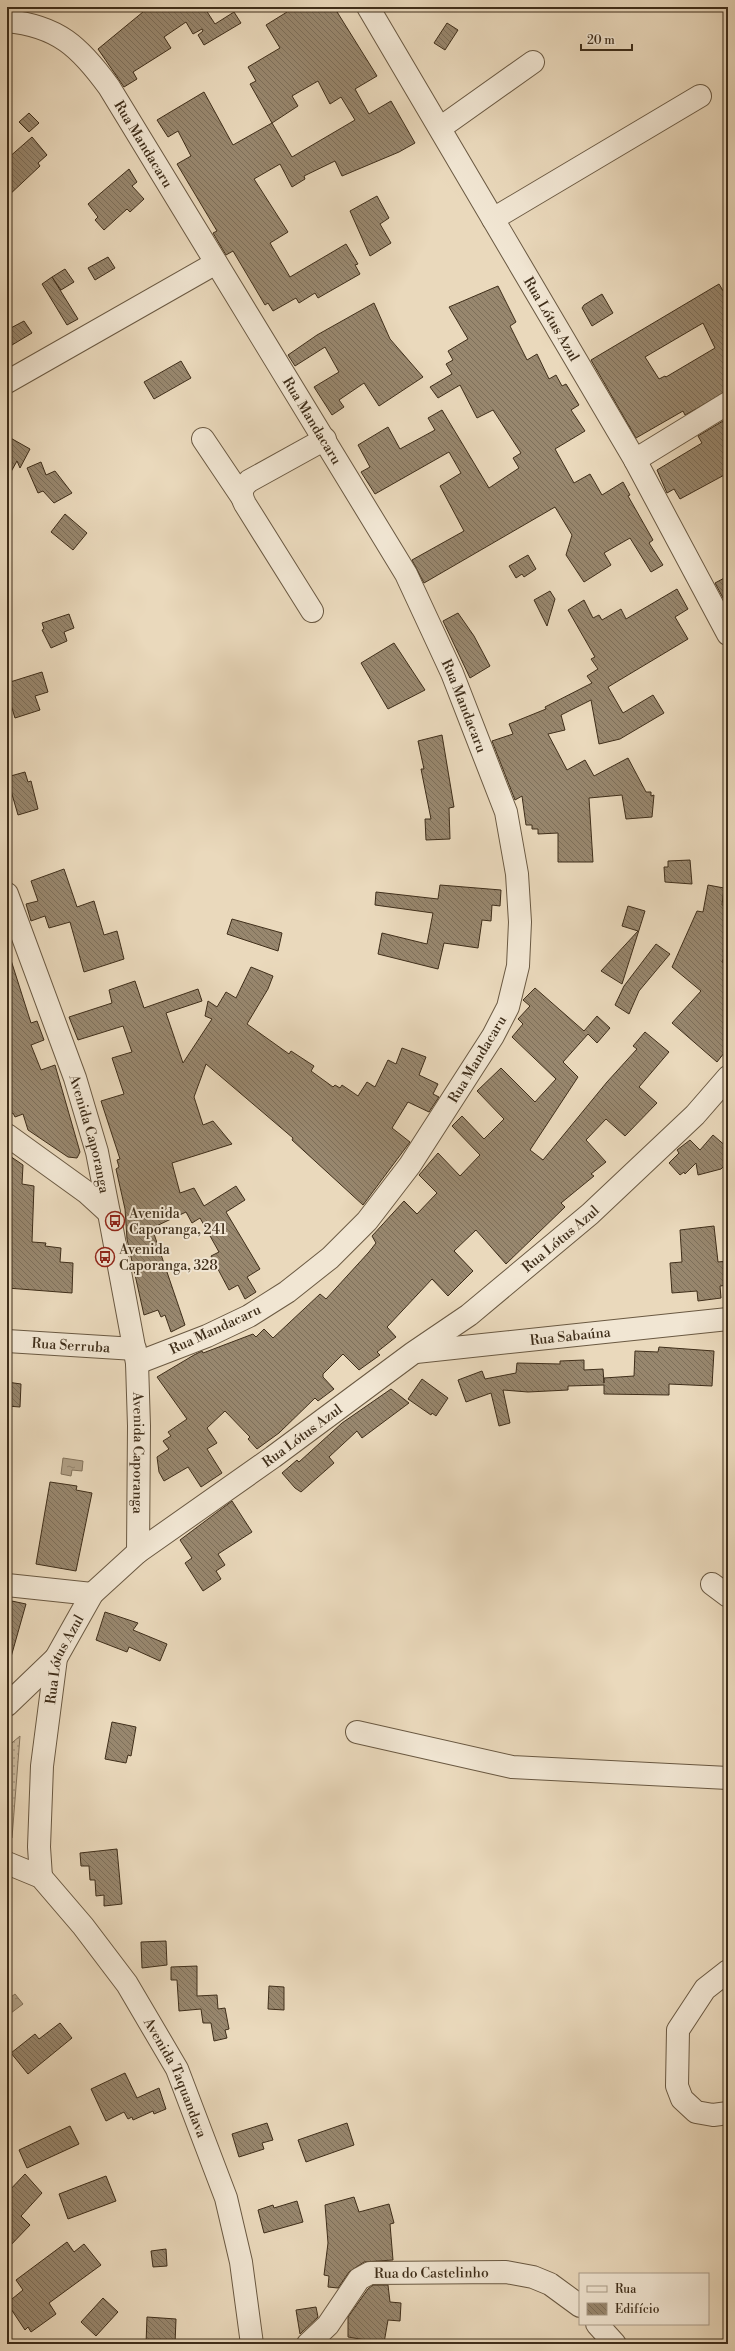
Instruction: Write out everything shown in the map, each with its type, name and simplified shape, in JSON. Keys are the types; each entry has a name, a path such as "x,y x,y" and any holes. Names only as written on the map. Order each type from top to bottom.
{"street":[{"name":"Rua Lótus Azul","path":"368,7 634,460 728,634"},
{"name":"Rua Mandacaru","path":"7,21 49,30 74,45 91,61 131,120 216,263 325,439 406,574 452,673 491,768 506,812 517,874 520,922 518,966 508,1006 494,1036 390,1193 350,1240 287,1292 249,1316 207,1336 136,1356"},
{"path":"440,128 533,62"},
{"path":"493,219 700,96"},
{"path":"7,382 216,263"},
{"path":"634,460 728,403"},
{"path":"203,439 242,498 312,611"},
{"path":"242,498 243,486 249,481 325,439"},
{"name":"Avenida Caporanga","path":"7,894 76,1078 96,1152 109,1213 136,1356 139,1426 138,1552"},
{"name":"Rua Lótus Azul","path":"41,1877 39,1847 42,1766 56,1658 92,1594 138,1552 273,1457 413,1353 469,1315 590,1214 695,1116 728,1077"},
{"path":"7,1135 86,1192 109,1213"},
{"name":"Rua Sabaúna","path":"413,1353 728,1318"},
{"name":"Rua Serruba","path":"7,1341 136,1356"},
{"path":"7,1585 92,1594"},
{"path":"7,1705 56,1658"},
{"path":"357,1732 512,1767 728,1778"},
{"path":"7,1864 41,1877"},
{"name":"Avenida Taquandava","path":"41,1877 127,1984 177,2069 226,2198 241,2262 252,2344"},
{"path":"728,1971 706,1989 678,2030 676,2086 682,2099 696,2112 713,2115 728,2113"},
{"name":"Rua do Castelinho","path":"308,2344 328,2326 359,2279 370,2273 506,2272 533,2278 550,2284 579,2305"},
{"path":"598,2325 615,2344"}],"shaded area":[{"path":"20,1736 12,1838 7,1835 7,1747"}],"water":[{"path":"63,1458 83,1461 82,1471 72,1470 71,1476 61,1474"},
{"path":"15,1994 23,2004 7,2016 7,2000"}],"building":[{"path":"149,7 204,7 215,24 234,12 241,23 204,45 198,35 203,31 202,29 193,34 186,22 164,37 171,48 133,72 137,79 124,87 98,49"},
{"path":"284,7 334,7 377,76 355,89 369,114 391,101 415,143 399,152 342,176 335,161 304,176 305,179 292,187 280,164 254,179 288,232 270,243 290,277 346,244 358,264 355,265 360,274 318,298 315,293 299,303 296,298 273,311 268,303 265,305 233,251 226,255 213,233 217,231 177,164 191,156 178,131 168,137 157,120 204,92 233,145 272,123 250,84 256,81 248,67 280,48 266,25 287,12","holes":["318,81 330,104 341,97 355,120 292,157 272,123 298,106 292,96"]},
{"path":"447,23 458,30 445,50 434,43"},
{"path":"29,113 39,123 29,132 19,122"},
{"path":"32,137 47,155 38,163 40,166 7,197 7,159"},
{"path":"129,169 137,182 132,186 144,199 130,212 127,209 104,230 95,220 98,217 88,204"},
{"path":"377,196 389,218 380,224 391,243 370,256 350,211"},
{"path":"108,257 115,268 95,280 88,268"},
{"path":"65,269 74,282 61,290 52,277"},
{"path":"52,277 78,319 67,325 42,284"},
{"path":"719,284 728,299 728,391 685,415 683,411 636,438 591,360","holes":["703,323 715,348 666,377 665,376 659,379 645,357"]},
{"path":"498,286 516,322 510,326 527,360 537,354 549,379 556,375 562,386 566,384 579,405 571,410 585,431 555,449 574,483 590,474 602,495 623,482 630,495 628,496 653,540 649,543 663,565 651,572 630,538 604,553 611,565 584,582 566,555 572,535 555,507 424,583 412,560 464,531 440,486 461,473 449,452 375,494 361,472 370,467 358,445 388,427 400,449 435,430 428,418 442,410 489,488 519,468 513,458 521,453 493,410 477,418 460,385 438,398 430,387 452,374 446,364 453,360 448,351 468,339 449,307"},
{"path":"602,294 613,313 592,326 582,308 584,305"},
{"path":"374,303 390,339 423,377 379,406 364,383 339,400 344,407 332,415 314,387 339,372 325,347 295,366 288,355 317,335"},
{"path":"24,321 32,333 7,348 7,330"},
{"path":"181,361 191,378 154,399 144,382"},
{"path":"728,418 728,473 680,499 674,489 667,493 657,470 702,443 698,436"},
{"path":"7,436 30,449 20,468 17,461 7,479 7,447 9,443"},
{"path":"41,462 46,475 55,471 72,493 54,503 43,491 38,493 27,468"},
{"path":"65,514 87,533 73,550 51,532"},
{"path":"528,555 536,569 524,577 522,574 516,578 509,566"},
{"path":"728,576 728,607 715,583"},
{"path":"677,589 688,609 675,617 688,639 608,687 623,713 653,695 664,713 620,739 599,744 591,700 561,715 565,730 548,734 567,770 585,760 594,776 628,758 646,792 651,792 651,796 654,795 652,817 626,819 622,795 589,798 593,862 558,862 558,833 538,834 538,829 532,829 532,825 526,825 522,796 515,800 492,741 513,734 509,724 546,709 545,707 592,683 587,676 598,669 591,659 595,657 568,610 584,600 593,618 599,615 602,620 621,609 626,619"},
{"path":"550,591 555,599 547,626 534,600"},
{"path":"458,613 474,636 490,666 470,678 443,621"},
{"path":"69,614 74,628 64,632 67,641 51,648 42,630 44,629 42,623"},
{"path":"394,643 425,690 388,709 361,663"},
{"path":"42,672 48,692 35,696 40,710 15,718 7,692 7,683"},
{"path":"442,735 454,807 449,808 450,839 426,840 425,819 431,819 421,769 424,769 418,741"},
{"path":"25,772 28,782 31,781 38,809 18,815 7,777"},
{"path":"690,860 692,884 665,882 664,867 668,867 668,861"},
{"path":"64,869 77,907 94,901 104,935 117,931 124,959 84,972 70,922 49,928 45,916 31,921 26,904 38,901 31,881"},
{"path":"440,885 501,890 500,906 492,905 491,921 482,920 478,948 444,943 438,969 378,954 382,933 427,944 433,913 375,905 376,892 438,899"},
{"path":"708,885 724,888 722,905 728,906 728,937 723,952 726,953 722,962 728,965 728,1048 717,1062 672,1023 701,991 672,967 697,911 703,912"},
{"path":"628,906 645,911 622,984 601,971 638,931 622,926"},
{"path":"232,919 282,933 278,951 227,934"},
{"path":"656,944 670,954 639,991 629,1014 615,1005 624,986"},
{"path":"7,957 10,957 31,1023 37,1021 44,1040 31,1045 41,1070 55,1065 80,1152 77,1158 68,1157 28,1130 23,1114 15,1117 13,1113 10,1114 7,1105"},
{"path":"251,967 273,976 268,989 247,1024 289,1054 291,1051 314,1066 311,1071 333,1087 335,1085 340,1088 342,1085 358,1096 367,1082 375,1087 388,1060 396,1064 402,1048 426,1057 419,1075 438,1084 433,1094 439,1097 429,1112 408,1102 392,1128 410,1142 363,1205 292,1140 293,1138 206,1064 194,1097 203,1125 213,1121 232,1144 172,1163 180,1193 194,1188 204,1206 236,1186 245,1200 226,1212 260,1269 247,1277 256,1292 245,1299 238,1285 229,1290 211,1256 219,1252 200,1218 192,1223 186,1212 152,1228 185,1325 171,1332 165,1315 161,1317 158,1310 144,1315 127,1239 125,1209 116,1169 119,1167 117,1160 120,1159 101,1101 124,1094 112,1058 132,1052 123,1026 78,1040 69,1017 112,1003 109,990 135,981 144,1008 198,989 202,1001 166,1013 183,1063 212,1019 205,1016 208,1001 217,1007 226,992 236,998"},
{"path":"535,988 584,1031 597,1016 610,1028 597,1043 588,1034 563,1062 578,1077 530,1150 543,1160 607,1082 637,1049 633,1046 645,1032 669,1052 639,1087 657,1103 625,1136 606,1119 586,1140 606,1162 591,1174 594,1176 561,1203 565,1207 506,1264 476,1230 454,1251 473,1271 448,1296 432,1279 387,1327 396,1337 377,1352 380,1355 359,1370 343,1354 323,1374 323,1377 334,1389 318,1401 315,1398 279,1433 257,1449 248,1439 250,1437 225,1411 207,1428 217,1443 207,1449 222,1473 201,1487 188,1467 164,1481 159,1472 157,1457 169,1449 163,1441 171,1436 168,1432 187,1419 157,1377 202,1351 203,1353 253,1334 256,1337 264,1329 273,1338 320,1294 326,1299 369,1252 376,1243 372,1236 404,1201 417,1214 437,1193 419,1175 438,1153 460,1176 480,1155 452,1126 462,1116 484,1139 504,1119 477,1091 501,1068 535,1102 556,1079 512,1037 523,1024 518,1019 530,1006 523,1000"},
{"path":"713,1135 728,1148 728,1162 721,1169 698,1175 696,1163 685,1174 684,1172 680,1175 669,1163 679,1153 677,1150 690,1140 700,1150"},
{"path":"7,1154 23,1165 22,1184 34,1186 32,1242 46,1243 45,1246 61,1248 60,1262 73,1263 72,1293 7,1288"},
{"path":"714,1226 718,1262 728,1261 728,1285 720,1286 721,1298 698,1301 697,1291 672,1293 670,1263 682,1262 680,1230"},
{"path":"659,1347 714,1351 712,1386 669,1384 669,1395 604,1394 604,1385 568,1386 568,1390 528,1392 503,1390 510,1423 499,1426 491,1393 466,1402 458,1380 482,1371 485,1379 516,1373 517,1363 560,1364 560,1361 584,1360 584,1370 603,1369 604,1383 604,1378 634,1376 635,1351 658,1352"},
{"path":"422,1379 448,1398 436,1416 432,1413 431,1415 408,1399"},
{"path":"7,1382 21,1384 20,1407 7,1406"},
{"path":"391,1389 409,1403 362,1438 357,1431 329,1457 334,1463 301,1492 295,1488 282,1473 297,1460 299,1462 342,1423"},
{"path":"50,1482 77,1486 76,1490 92,1493 76,1571 36,1564"},
{"path":"232,1501 252,1532 218,1554 225,1565 216,1571 221,1579 203,1591 185,1563 192,1558 180,1540"},
{"path":"7,1600 26,1604 11,1657 7,1657"},
{"path":"105,1612 138,1623 133,1630 167,1644 160,1661 129,1647 127,1652 96,1640"},
{"path":"112,1722 136,1727 131,1756 128,1755 126,1763 105,1759"},
{"path":"117,1849 122,1904 104,1906 104,1895 96,1896 95,1880 90,1880 89,1866 81,1866 80,1853"},
{"path":"166,1941 167,1965 142,1968 141,1942"},
{"path":"197,1966 197,1996 217,1995 218,2009 225,2008 229,2029 225,2030 227,2038 214,2041 211,2023 203,2023 201,2009 179,2011 177,1980 171,1980 171,1967"},
{"path":"269,1986 284,1987 284,2010 268,2009"},
{"path":"60,2023 72,2038 28,2074 11,2053 35,2034 39,2039"},
{"path":"125,2073 137,2098 159,2088 166,2109 154,2114 153,2111 133,2120 132,2117 128,2119 124,2112 106,2121 91,2089"},
{"path":"267,2123 273,2140 262,2143 264,2149 239,2157 232,2134"},
{"path":"347,2123 354,2145 306,2162 298,2140"},
{"path":"70,2126 79,2144 27,2168 19,2150"},
{"path":"25,2174 42,2193 21,2216 30,2225 7,2249 7,2193"},
{"path":"106,2176 116,2201 68,2219 59,2194"},
{"path":"354,2197 359,2212 389,2204 394,2223 390,2224 393,2260 364,2262 349,2272 338,2288 328,2287 329,2276 324,2275 328,2243 325,2205"},
{"path":"297,2201 303,2222 264,2233 258,2210 273,2205 274,2208"},
{"path":"67,2242 74,2252 84,2244 101,2265 49,2303 56,2314 31,2332 28,2327 25,2330 7,2303 23,2290 16,2280"},
{"path":"166,2249 167,2266 153,2267 151,2251"},
{"path":"373,2285 388,2285 390,2302 401,2303 400,2321 388,2320 384,2343 348,2337 348,2317 368,2289"},
{"path":"103,2298 118,2312 96,2336 81,2322"},
{"path":"316,2307 318,2317 300,2334 296,2310"},
{"path":"147,2317 176,2319 175,2344 146,2344"}],"place":[{"name":"Avenida Caporanga, 241","path":"115,1221"},
{"name":"Avenida Caporanga, 328","path":"105,1257"}]}
